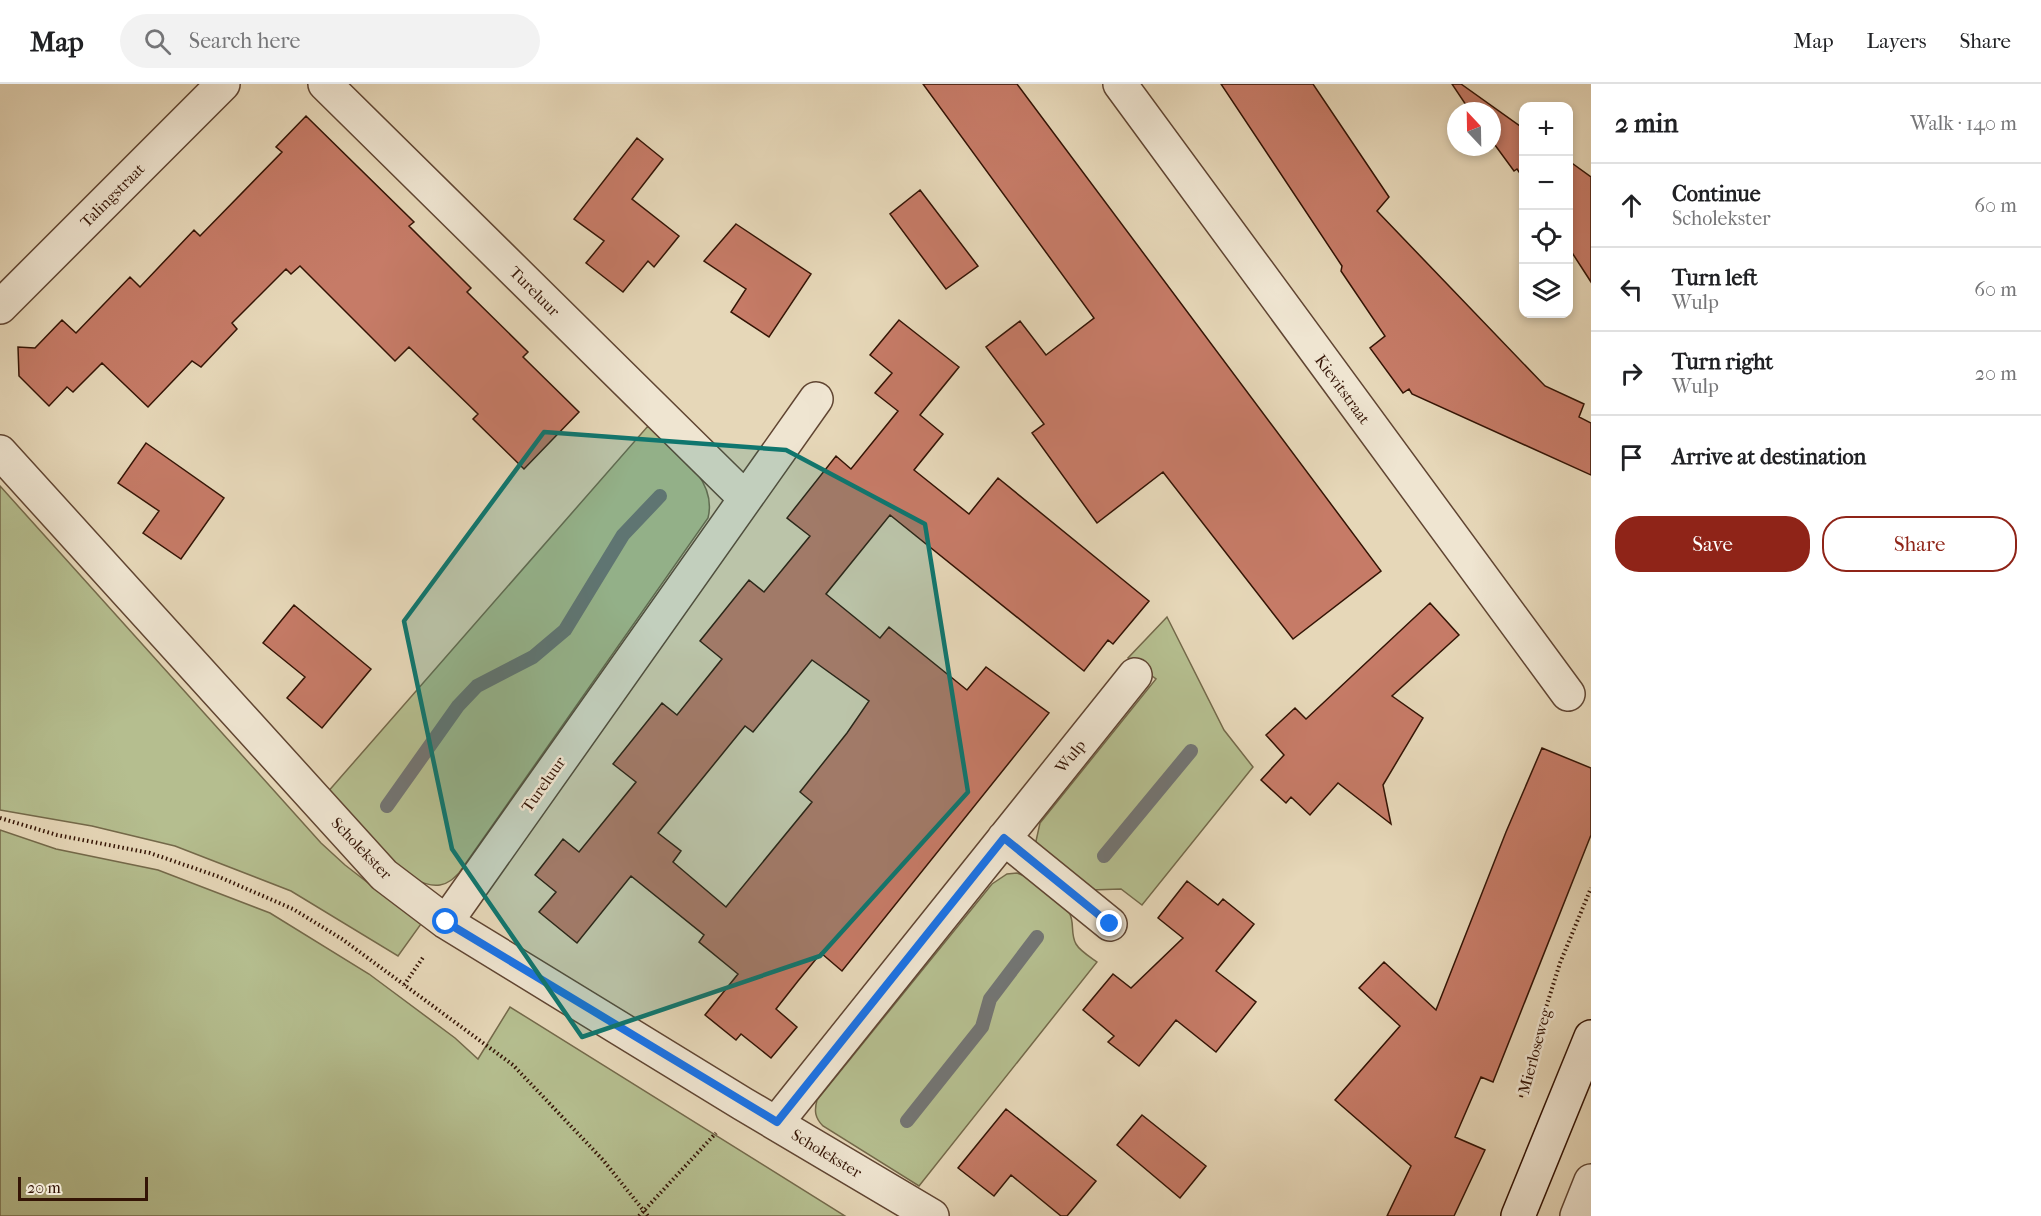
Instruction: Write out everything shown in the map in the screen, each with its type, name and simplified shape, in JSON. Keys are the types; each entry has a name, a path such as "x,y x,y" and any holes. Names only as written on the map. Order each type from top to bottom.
{"street":[{"name":"Talingstraat","path":"0,307 223,84"},
{"name":"Tureluur","path":"325,84 745,498"},
{"name":"Kievitstraat","path":"1119,84 1568,694"},
{"name":"Tureluur","path":"446,922 816,399"},
{"name":"Scholekster","path":"0,452 384,874 446,922 743,1104 777,1122 932,1216"},
{"name":"Wulp","path":"777,1122 1135,675"},
{"path":"1004,838 1110,924"},
{"path":"1518,1216 1591,1037"},
{"path":"1576,1216 1591,1181"}],"path":[{"path":"0,818 57,835 150,853 217,876 282,904 332,933 513,1065 603,1160 648,1216"},
{"name":"Mierloseweg","path":"1521,1099 1560,963 1591,888"},
{"path":"639,1216 743,1104"}],"highlighted area":[{"path":"544,432 786,450 925,524 968,792 820,956 582,1037 452,849 404,621"}],"green space":[{"path":"648,426 692,466 700,478 709,504 708,518 459,873 453,879 440,885 426,884 410,877 378,850 326,794"},
{"path":"0,486 321,843 345,865 421,924 398,956 291,891 175,846 92,826 0,810"},
{"path":"1167,617 1224,730 1253,767 1142,905 1121,889 1090,890 1038,849 1036,841 1040,823 1156,679 1128,658"},
{"path":"0,830 56,849 158,870 270,913 369,974 455,1038 478,1059 510,1007 845,1216 0,1216"},
{"path":"1017,873 1046,890 1066,907 1071,916 1076,944 1097,962 919,1186 823,1126 816,1114 817,1100 992,884 1007,874"}],"building":[{"path":"923,84 1017,84 1381,571 1293,639 1163,472 1097,523 1032,433 1044,424 986,347 1020,321 1046,355 1094,318"},
{"path":"1221,84 1313,84 1389,197 1377,211 1545,386 1584,404 1579,417 1591,423 1591,475 1412,394 1409,389 1403,393 1370,348 1385,336 1341,271 1342,266"},
{"path":"1452,84 1461,84 1486,102 1464,102"},
{"path":"1501,113 1519,125 1519,172 1517,169 1514,171 1501,153"},
{"path":"306,116 414,222 409,226 471,288 467,292 528,352 523,357 579,412 524,469 473,419 478,414 409,347 395,361 300,266 291,274 286,269 232,323 237,329 201,367 192,361 148,407 102,363 73,392 67,387 49,406 19,376 18,347 35,348 62,320 76,333 130,277 140,287 194,230 200,236 282,152 276,147"},
{"path":"637,138 663,159 632,199 679,236 654,267 648,261 623,292 586,263 604,241 574,219"},
{"path":"1573,164 1591,177 1591,282 1573,254"},
{"path":"920,190 978,266 946,289 890,214"},
{"path":"736,224 811,274 769,337 731,312 746,289 704,261"},
{"path":"899,320 959,367 920,415 943,434 914,470 969,514 998,478 1149,601 1113,644 1108,640 1084,671 890,515 826,594 880,638 889,627 967,690 986,667 1049,713 842,971 821,953 798,981 776,1009 797,1027 771,1058 741,1034 736,1040 705,1015 738,974 699,942 704,935 631,876 577,943 539,912 556,892 535,875 563,839 579,852 636,782 613,764 662,703 677,715 722,659 700,641 749,580 764,592 810,536 787,518 836,456 851,469 898,411 875,393 892,373 870,355","holes":["812,660 869,701 847,733 800,792 812,802 726,907 673,862 681,851 658,833 745,726 753,732"]},
{"path":"146,443 224,498 181,559 143,533 159,511 118,483"},
{"path":"1430,603 1459,635 1392,696 1423,718 1383,785 1391,824 1338,783 1310,815 1291,797 1286,803 1261,780 1284,755 1266,735 1295,708 1306,719"},
{"path":"294,605 371,669 322,728 287,698 305,677 263,643"},
{"path":"1542,748 1591,768 1591,835 1493,1082 1481,1077 1455,1137 1485,1150 1454,1216 1387,1216 1411,1166 1335,1100 1400,1026 1359,988 1384,962 1436,1010 1506,832"},
{"path":"1187,881 1218,905 1223,899 1254,924 1216,971 1256,1002 1216,1052 1176,1020 1139,1066 1108,1042 1114,1036 1083,1010 1113,974 1131,988 1183,938 1158,918"},
{"path":"1006,1109 1096,1181 1067,1216 1061,1216 1011,1175 994,1196 958,1168"},
{"path":"1142,1115 1206,1166 1180,1198 1117,1145"}],"waterway":[{"path":"387,806 458,706 477,686 533,657 565,630 623,535 660,496"},
{"path":"1104,856 1191,751"},
{"path":"907,1121 982,1027 990,999 1037,937"}],"route":[{"path":"446,922 743,1104 777,1122 1004,838 1110,924"}]}
